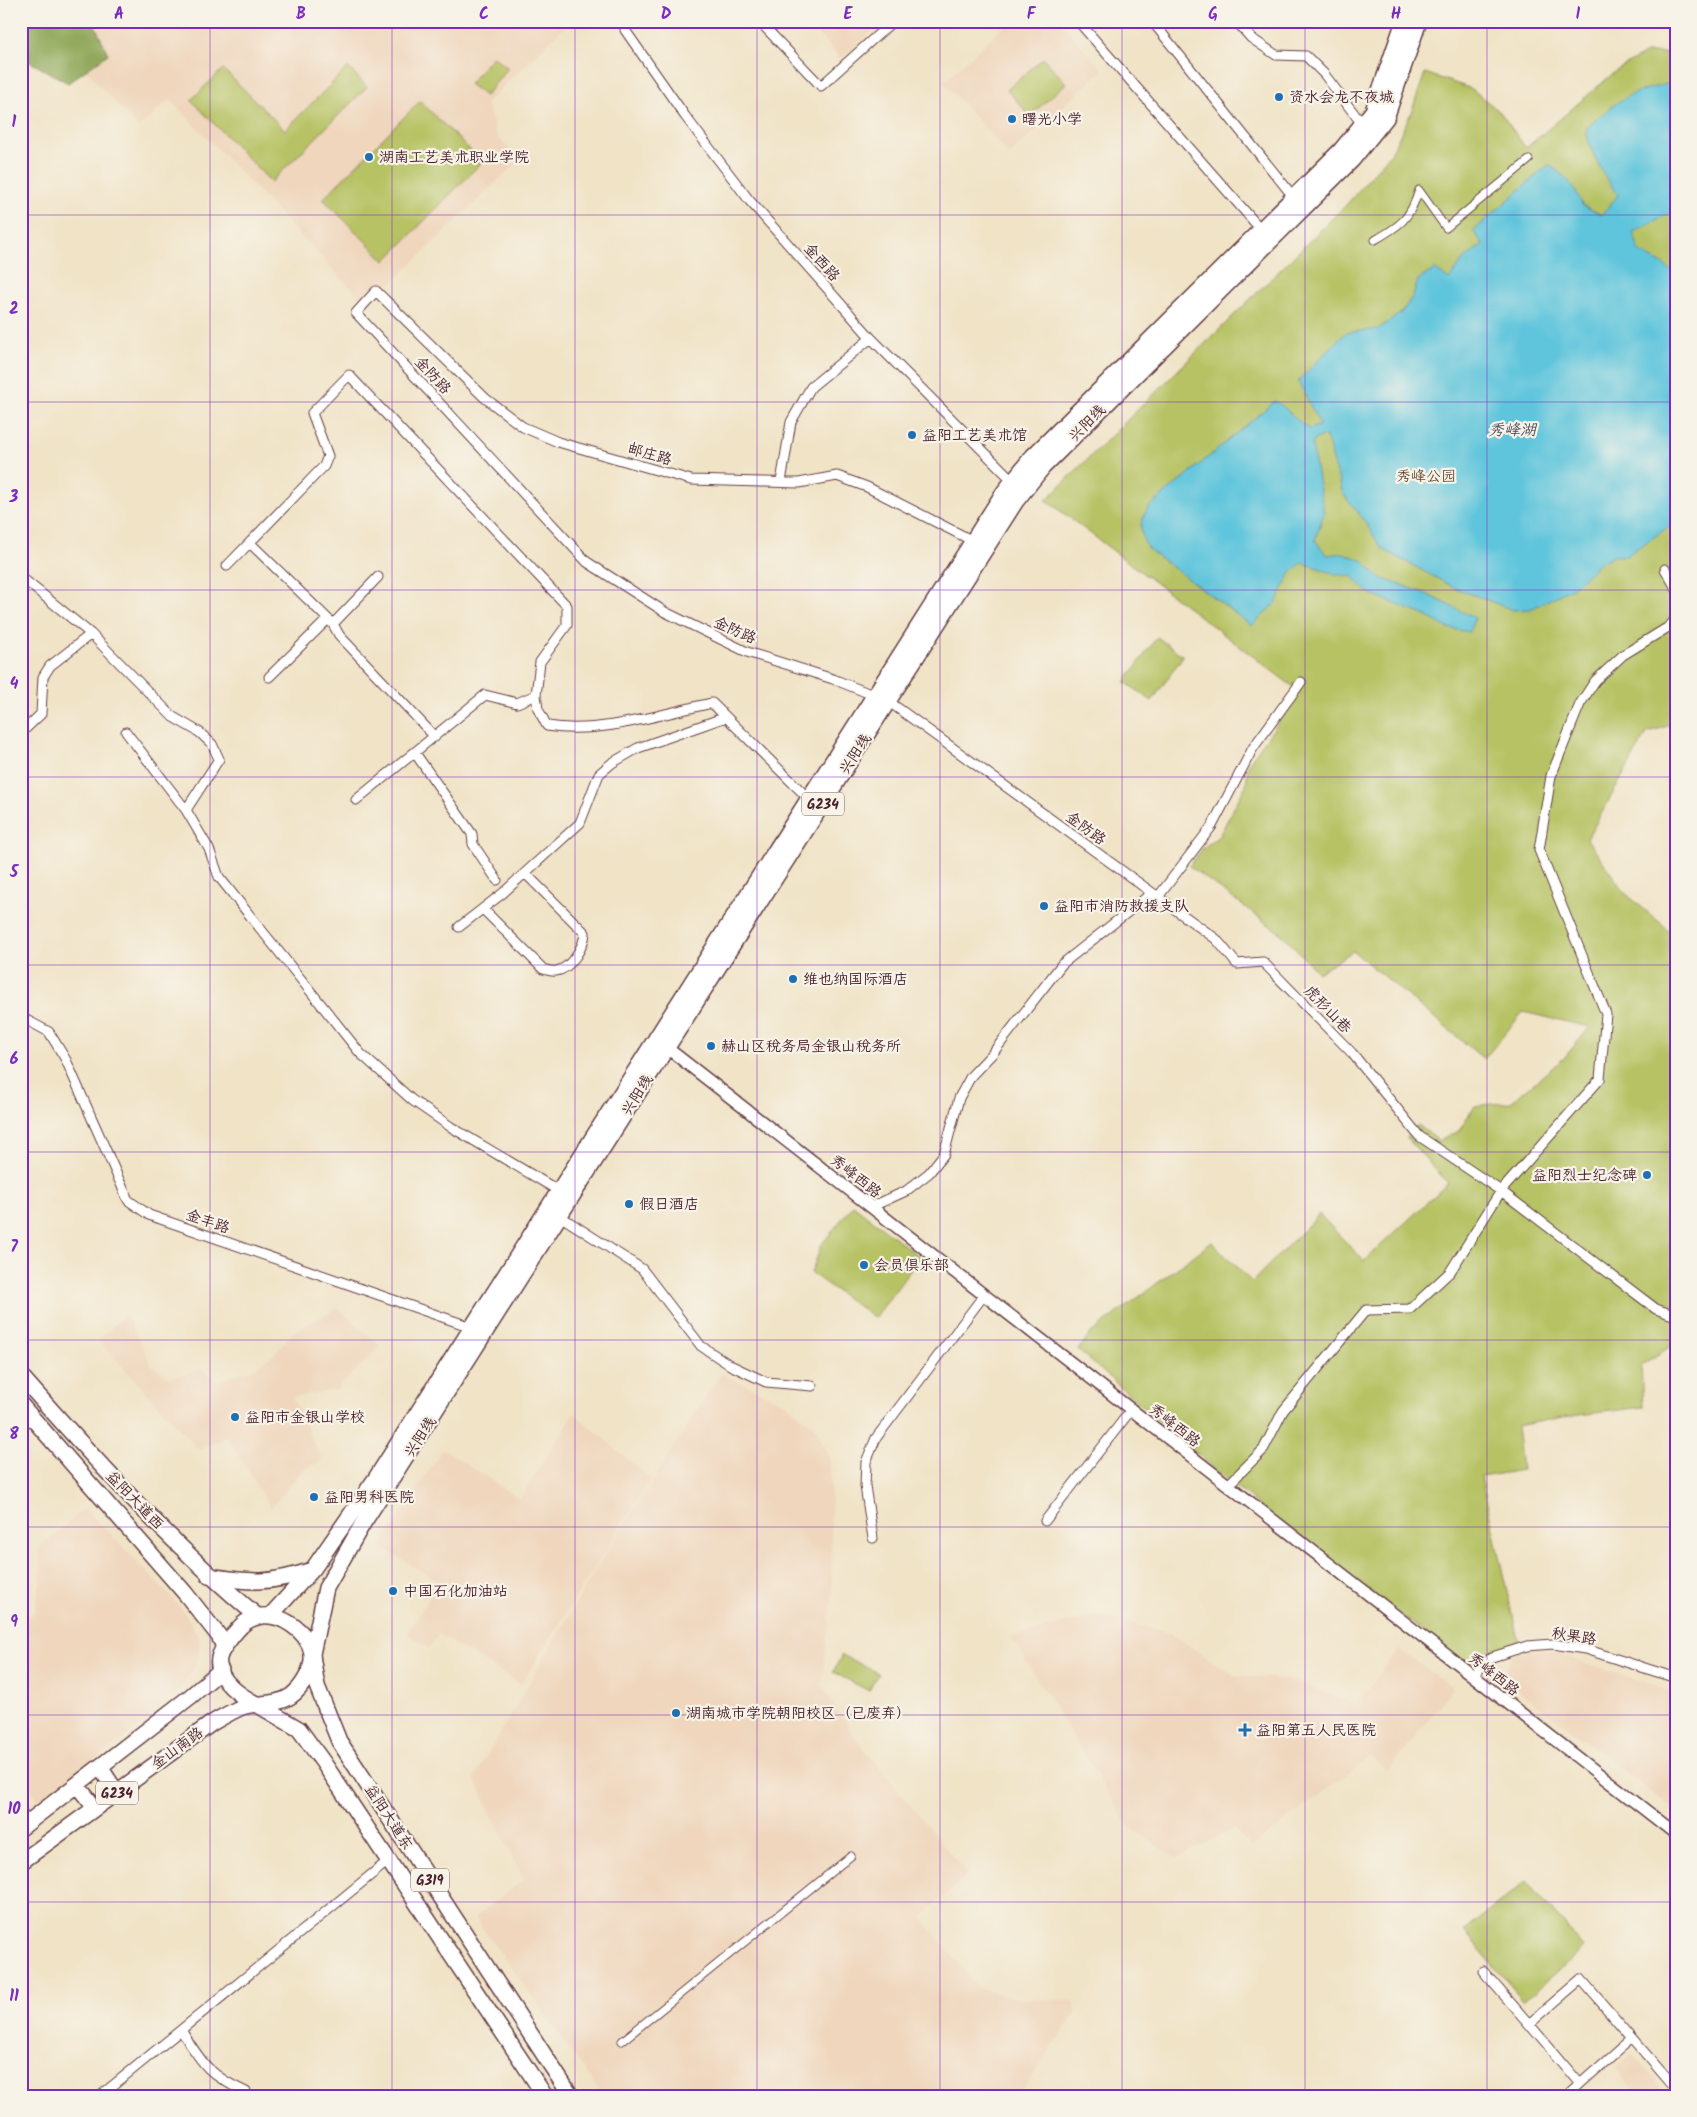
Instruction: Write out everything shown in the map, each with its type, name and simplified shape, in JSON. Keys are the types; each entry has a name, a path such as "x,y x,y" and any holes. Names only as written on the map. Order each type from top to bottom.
{"main road":[{"name":"兴阳线","path":"312,1654 326,1588 559,1192 661,1044 1018,486 1043,467 1298,202 1373,111 1404,21"},
{"name":"兴阳线","path":"1298,202 1352,160 1386,118 1420,21"},
{"name":"兴阳线","path":"264,1616 313,1570 560,1216 809,798 882,698"},
{"name":"益阳大道西","path":"21,1376 85,1448 209,1576 264,1616"},
{"name":"益阳大道西","path":"21,1405 185,1593 219,1636 224,1647"},
{"path":"209,1576 247,1582 282,1580 313,1570"},
{"path":"264,1616 296,1628 308,1641 312,1654"},
{"name":"G234","path":"224,1647 243,1623 264,1616"},
{"path":"224,1647 219,1659 221,1670 237,1694 258,1705"},
{"name":"G234","path":"258,1705 279,1701 291,1696 304,1681 312,1665 312,1654"},
{"name":"益阳大道东","path":"312,1654 317,1686 339,1741 571,2096"},
{"name":"金山南路","path":"21,1828 191,1696 221,1670"},
{"name":"金山南路","path":"21,1862 212,1723 243,1707 258,1705"},
{"name":"G319","path":"258,1705 299,1730 340,1788 546,2096"},
{"path":"100,1767 117,1792"},
{"path":"340,1788 361,1774"},
{"path":"77,1785 95,1808"}],"street":[{"path":"759,21 822,86 893,21"},
{"path":"1078,21 1266,235"},
{"path":"1152,21 1298,202"},
{"path":"1236,21 1252,38 1276,55 1306,56 1324,74 1362,124"},
{"name":"金西路","path":"625,30 685,116 749,200 871,338 1018,486"},
{"path":"1375,240 1403,222 1413,210 1419,190 1446,228 1529,160"},
{"name":"邮庄路","path":"356,313 376,291 486,398 523,427 558,442 691,480 799,483 837,476 867,487 979,545"},
{"name":"金防路","path":"356,313 587,562 665,612 747,652 882,698 1155,895"},
{"path":"781,482 790,422 812,386 871,338"},
{"path":"227,566 324,466 328,456 312,413 349,375 567,606 567,625 540,662 536,695 538,708 547,726 562,728 606,725 712,703 809,798"},
{"path":"250,543 330,622 339,635 435,737"},
{"path":"1665,569 1676,588"},
{"path":"21,577 91,634 173,717 199,732 212,744 219,759 186,810"},
{"path":"269,677 378,577"},
{"path":"1228,1485 1263,1450 1283,1411 1366,1310 1410,1309 1450,1272 1501,1191 1600,1079 1606,1014 1538,850 1551,776 1580,704 1595,681 1623,655 1670,626 1676,618"},
{"path":"21,733 41,714 43,677 50,666 91,634"},
{"path":"871,1207 906,1191 929,1173 944,1154 959,1098 971,1076 992,1054 1062,964 1155,895 1212,826 1253,748 1301,682"},
{"path":"356,800 485,695 517,704 536,695"},
{"path":"459,927 525,873 580,823 599,774 612,763 638,748 726,716"},
{"path":"126,732 186,810 209,849 219,877 360,1053 420,1105 451,1127 559,1192"},
{"path":"415,753 472,834 473,844 496,880"},
{"path":"483,908 543,969 555,971 564,968 584,944 585,933 525,873"},
{"name":"虎形山巷","path":"1155,895 1216,939 1237,964 1263,962 1352,1053 1419,1136 1501,1191 1656,1309 1676,1316"},
{"name":"金丰路","path":"21,1017 48,1032 66,1060 128,1200 149,1215 480,1329"},
{"name":"秀峰西路","path":"661,1044 1676,1834"},
{"path":"560,1216 642,1269 700,1346 730,1365 766,1382 812,1386"},
{"path":"872,1538 865,1486 866,1462 876,1438 984,1295"},
{"path":"1045,1521 1131,1410"},
{"name":"秋果路","path":"1472,1676 1492,1657 1527,1646 1553,1644 1585,1649 1676,1678"},
{"path":"622,2041 851,1856"},
{"path":"100,2096 388,1861"},
{"path":"1483,1971 1580,2084"},
{"path":"1529,2024 1581,1979 1676,2089"},
{"path":"180,2030 206,2069 230,2085 246,2092 246,2096"},
{"path":"1566,2096 1632,2038"}],"shaded area":[{"name":"湖南工艺美术职业学院","path":"42,21 570,21 486,103 497,137 509,149 514,165 368,306 170,99 138,128"},
{"path":"806,21 883,21 841,59"},
{"name":"曙光小学","path":"1010,21 1059,21 1103,70 1009,155 943,82"},
{"name":"益阳市金银山学校","path":"338,1308 380,1346 336,1390 292,1397 322,1460 302,1471 271,1508 227,1437 199,1450 98,1340 126,1314 151,1364 169,1378 203,1369 218,1381 256,1368 274,1354 295,1331"},
{"name":"湖南城市学院朝阳校区（已废弃）","path":"721,1373 786,1404 816,1428 830,1461 832,1598 822,1686 857,1740 968,1875 921,1917 978,1988 1012,1998 1074,2001 1076,2013 1018,2096 603,2096 475,1917 524,1880 474,1778 597,1567"},
{"path":"574,1413 651,1479 521,1684 438,1634 429,1648 407,1634 439,1582 380,1546 443,1449 520,1499"},
{"path":"85,1508 181,1608 199,1637 199,1660 173,1700 40,1803 21,1772 21,1623 35,1611 41,1577 39,1548"},
{"name":"益阳第五人民医院","path":"1098,1615 1170,1633 1233,1675 1291,1680 1356,1704 1399,1650 1453,1688 1388,1771 1370,1757 1251,1847 1234,1829 1177,1858 1129,1827 1011,1637"},
{"path":"1533,1649 1553,1652 1676,1693 1676,1811 1511,1684 1505,1669 1513,1655"},
{"path":"21,1789 33,1809 21,1818"},
{"path":"1632,2053 1663,2089 1655,2096 1639,2096 1615,2068"}],"green space":[{"path":"21,21 93,21 108,54 68,83 21,57"},
{"name":"秀峰公园","path":"1646,53 1676,53 1676,723 1647,733 1587,839 1625,893 1676,936 1676,1343 1641,1365 1643,1407 1563,1417 1517,1426 1522,1470 1481,1477 1519,1644 1493,1651 1466,1665 1233,1485 1078,1350 1091,1333 1212,1242 1252,1282 1319,1214 1364,1261 1448,1183 1406,1137 1418,1125 1439,1141 1459,1131 1475,1106 1511,1102 1564,1058 1590,1027 1523,1012 1484,1059 1353,951 1318,973 1284,936 1189,866 1203,848 1219,836 1246,785 1248,764 1300,692 1046,500 1347,204 1391,153 1411,113 1425,73 1472,89 1500,112 1526,148 1616,71"},
{"path":"493,56 508,68 485,96 469,84"},
{"path":"1043,58 1066,83 1030,116 1007,90"},
{"path":"348,67 367,87 271,182 191,100 223,69 285,130"},
{"path":"420,101 482,162 385,261 323,199"},
{"path":"1157,637 1183,656 1152,701 1125,682"},
{"name":"会员俱乐部","path":"853,1205 920,1257 875,1318 811,1273 822,1244"},
{"path":"842,1655 878,1673 869,1691 833,1672"},
{"path":"1527,1881 1584,1948 1524,2001 1464,1931"}],"water":[{"name":"秀峰湖","path":"1676,82 1676,210 1633,232 1640,252 1661,263 1676,274 1676,522 1626,556 1615,556 1602,561 1572,588 1531,609 1513,610 1455,588 1382,549 1363,519 1343,494 1326,436 1315,439 1312,445 1324,513 1315,540 1327,555 1343,553 1362,560 1380,578 1422,592 1475,618 1469,632 1447,628 1424,615 1370,594 1351,576 1332,573 1302,563 1290,574 1276,603 1252,626 1148,549 1141,532 1141,523 1149,507 1275,401 1310,429 1320,425 1298,381 1345,333 1378,329 1401,313 1413,296 1418,280 1435,269 1449,280 1463,260 1483,244 1473,231 1548,165 1569,182 1577,192 1582,205 1602,215 1618,195 1593,153 1587,135 1587,128 1618,102 1627,97 1648,89"}],"place":[{"name":"资水会龙不夜城","path":"1279,97"},
{"name":"曙光小学","path":"1012,119"},
{"name":"湖南工艺美术职业学院","path":"369,157"},
{"name":"益阳工艺美术馆","path":"912,435"},
{"name":"益阳市消防救援支队","path":"1044,906"},
{"name":"维也纳国际酒店","path":"793,979"},
{"name":"赫山区税务局金银山税务所","path":"711,1046"},
{"name":"益阳烈士纪念碑","path":"1647,1175"},
{"name":"假日酒店","path":"629,1204"},
{"name":"会员俱乐部","path":"864,1265"},
{"name":"益阳市金银山学校","path":"235,1417"},
{"name":"益阳男科医院","path":"314,1497"},
{"name":"中国石化加油站","path":"393,1591"},
{"name":"湖南城市学院朝阳校区（已废弃）","path":"676,1713"},
{"name":"益阳第五人民医院","path":"1245,1730"}]}
